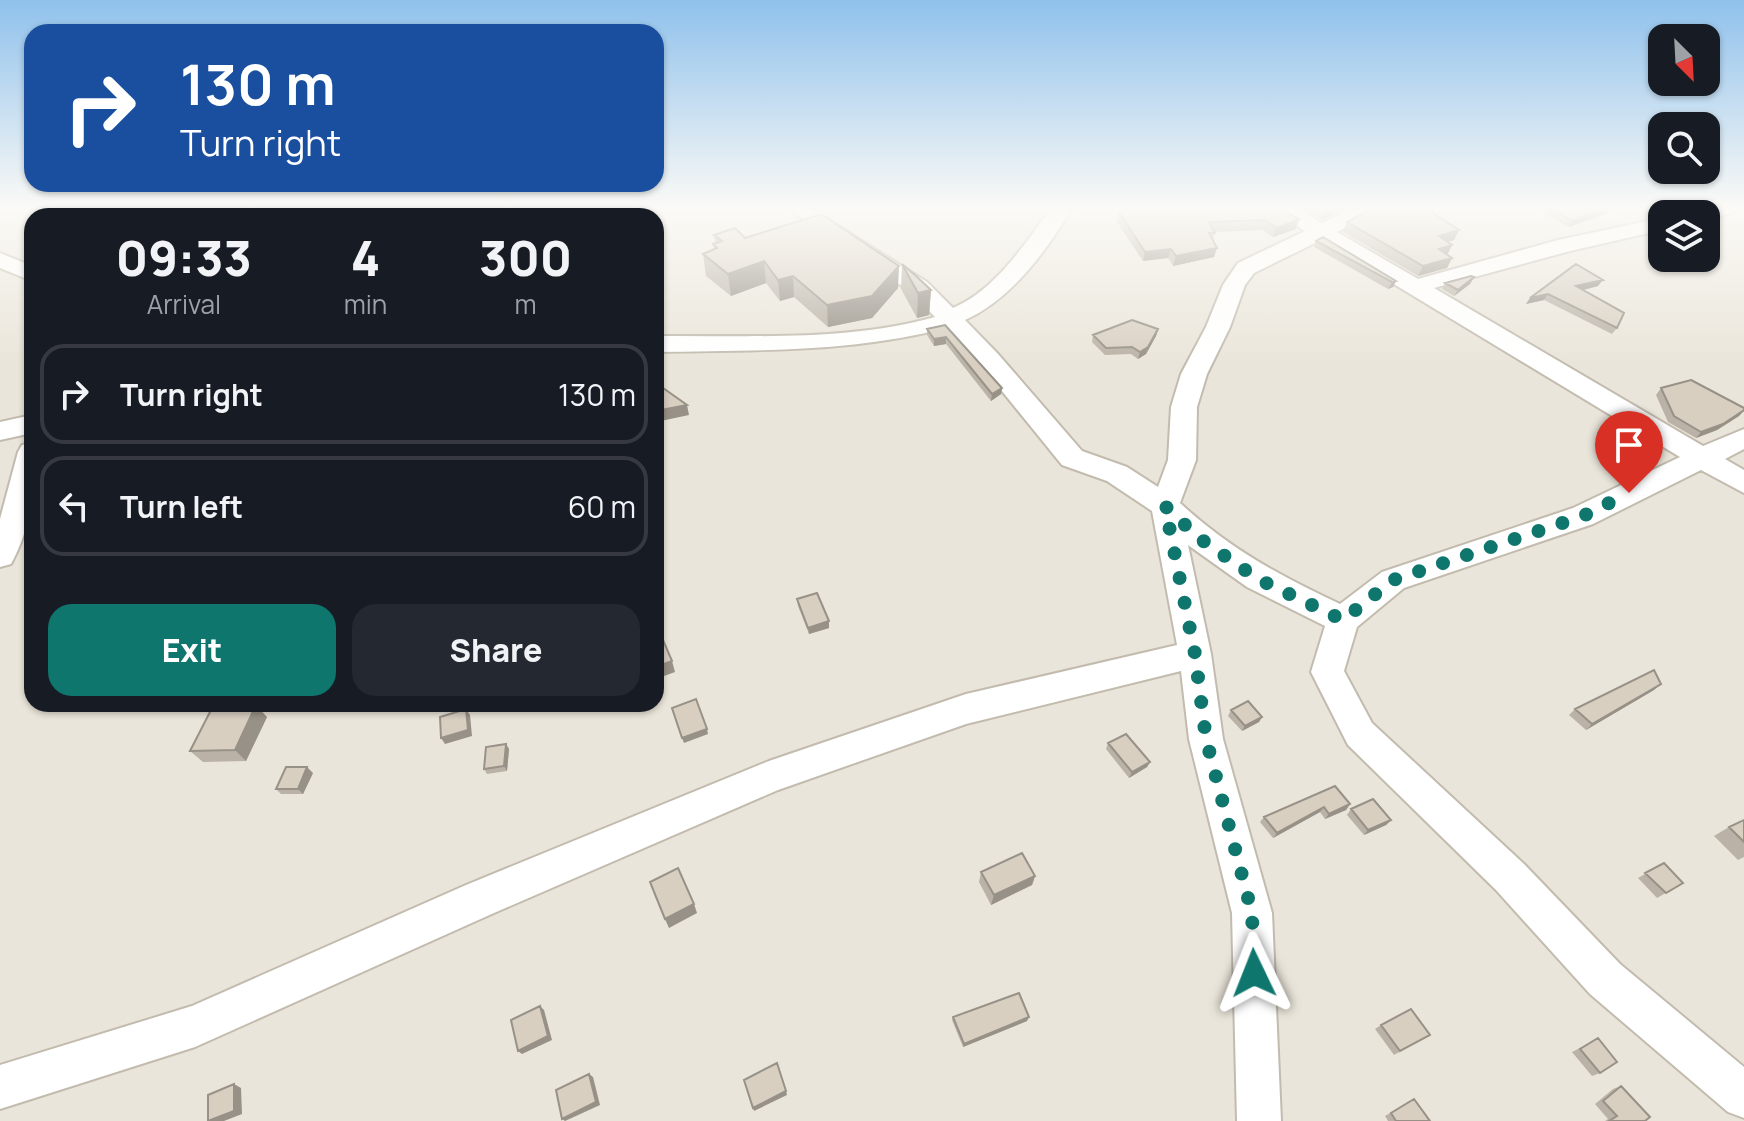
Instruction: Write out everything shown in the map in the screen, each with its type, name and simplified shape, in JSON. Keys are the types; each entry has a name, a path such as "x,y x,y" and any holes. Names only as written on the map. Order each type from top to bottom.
{"street":[{"path":"3,261 24,270"},
{"path":"879,261 919,287 953,319 1072,458 1117,474 1165,506 1199,538 1258,579 1343,620"},
{"path":"664,344 805,341 873,335 953,319 994,292 1019,261"},
{"path":"1259,261 1246,268 1234,285 1218,327 1194,374 1184,407 1182,460 1165,506 1195,654 1206,739 1252,913 1259,1121"},
{"path":"1371,261 1698,459 1744,483"},
{"path":"1414,287 1507,261"},
{"path":"0,431 24,426"},
{"path":"1744,438 1583,516 1393,580 1343,620 1327,672 1360,734 1510,877 1605,979 1744,1096"},
{"path":"3,544 24,477"},
{"path":"0,1087 195,1026 480,899 769,777 966,709 1195,654"}],"shaded area":[{"path":"0,261 24,261 24,712 664,712 664,261 1648,261 1648,272 1720,272 1720,261 1744,261 1744,1121 0,1121"}],"building":[{"path":"712,261 763,261 728,274"},
{"path":"764,261 892,261 899,266 872,296 827,305 793,276 778,280"},
{"path":"1354,261 1363,261 1396,281 1392,282"},
{"path":"1415,261 1440,261 1423,266"},
{"path":"902,264 915,275 931,290 918,293"},
{"path":"1576,264 1603,280 1576,286 1624,313 1617,328 1548,294 1530,298"},
{"path":"1474,277 1458,290 1445,283"},
{"path":"1132,320 1158,329 1148,347 1140,352 1132,347 1106,348 1093,335"},
{"path":"945,325 1002,388 992,394 946,337 934,339 927,329"},
{"path":"1691,380 1744,410 1723,424 1701,432 1674,416 1661,388"},
{"path":"664,389 687,405 664,409"},
{"path":"817,593 829,621 808,628 797,599"},
{"path":"664,642 672,661 664,664"},
{"path":"1654,670 1661,684 1592,724 1575,709"},
{"path":"696,699 707,729 682,738 672,708"},
{"path":"1248,701 1262,717 1245,726 1231,710"},
{"path":"210,712 253,712 235,750 190,751"},
{"path":"466,712 468,730 441,738 440,717"},
{"path":"1126,734 1150,762 1132,772 1108,743"},
{"path":"506,744 504,766 484,769 486,747"},
{"path":"286,767 307,767 298,789 276,789"},
{"path":"1335,786 1350,804 1329,814 1324,807 1277,833 1264,817"},
{"path":"1373,799 1391,820 1368,830 1351,809"},
{"path":"1744,820 1744,842 1729,827"},
{"path":"1022,853 1035,876 994,895 981,872"},
{"path":"1664,863 1683,883 1666,893 1645,873"},
{"path":"678,868 694,904 665,919 650,882"},
{"path":"1019,993 1029,1017 964,1044 953,1017"},
{"path":"540,1006 548,1036 518,1051 511,1020"},
{"path":"1411,1009 1430,1035 1400,1051 1381,1025"},
{"path":"1598,1038 1617,1062 1600,1073 1580,1049"},
{"path":"777,1063 786,1091 753,1108 744,1080"},
{"path":"589,1074 596,1102 562,1119 556,1090"},
{"path":"234,1084 234,1111 208,1121 208,1095"},
{"path":"1621,1086 1650,1117 1645,1121 1609,1121 1617,1116 1603,1101"},
{"path":"1414,1099 1430,1121 1396,1121 1391,1113"}],"route":[{"path":"1254,973 1252,913 1206,739 1195,654 1165,506 1199,538 1258,579 1343,620 1393,580 1583,516 1629,493"}]}
